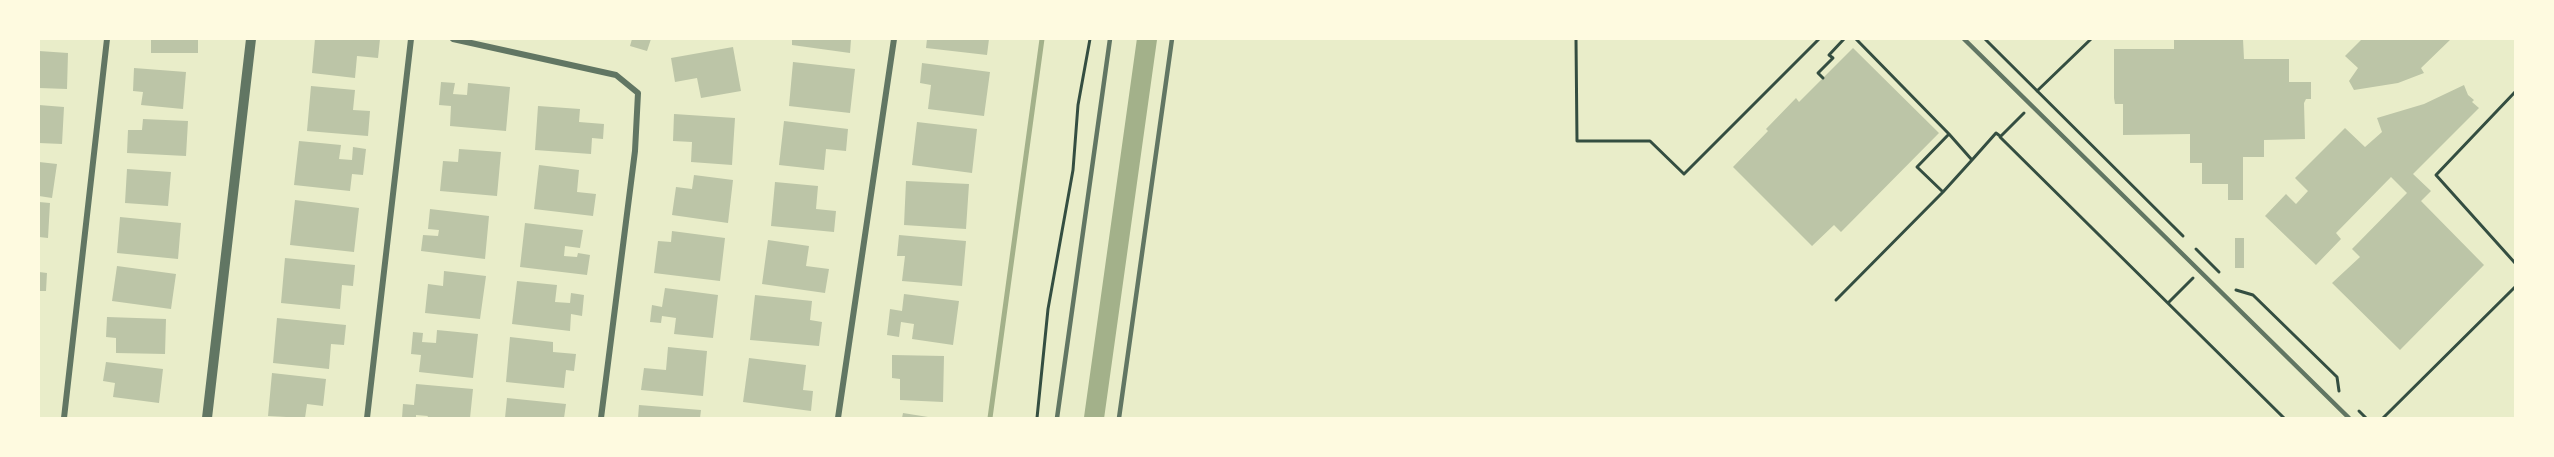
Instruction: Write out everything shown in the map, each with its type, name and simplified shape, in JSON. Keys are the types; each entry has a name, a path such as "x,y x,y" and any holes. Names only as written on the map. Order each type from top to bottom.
{"street":[{"path":"64,418 107,39"},
{"path":"207,418 251,39"},
{"path":"367,418 411,39"},
{"path":"453,39 616,75 638,93 635,152 601,418"},
{"path":"838,418 894,39"}],"lane":[{"path":"1057,418 1110,39"},
{"path":"1119,418 1172,39"},
{"path":"1964,39 2349,418"}],"path":[{"path":"1037,418 1048,309 1073,170 1078,105 1090,39"},
{"path":"1576,39 1576,141 1650,141 1684,174 1819,39"},
{"path":"1823,78 1818,74 1833,58 1829,55 1844,39"},
{"path":"1856,39 1972,160"},
{"path":"1985,39 2223,276"},
{"path":"2037,92 2091,39"},
{"path":"2515,92 2436,175 2515,263"},
{"path":"2000,137 2042,96"},
{"path":"1836,300 1943,192 1996,133 2284,418"},
{"path":"1943,192 1917,167 1949,134"},
{"path":"2169,302 2209,261"},
{"path":"2230,283 2237,290 2253,295 2337,377 2339,391 2346,398"},
{"path":"2383,418 2515,287"},
{"path":"2352,404 2366,418"}],"building":[{"path":"151,39 198,39 198,53 151,53"},
{"path":"315,39 380,39 378,58 357,56 355,78 312,73"},
{"path":"632,39 651,39 647,51 630,46"},
{"path":"792,39 851,39 850,53 792,45"},
{"path":"927,39 989,39 987,55 926,48"},
{"path":"2174,39 2243,39 2244,59 2289,59 2289,82 2311,82 2311,99 2306,99 2304,103 2305,139 2264,140 2264,157 2243,157 2243,200 2228,200 2228,184 2202,184 2202,163 2190,163 2190,134 2123,135 2123,104 2115,104 2114,98 2114,49 2174,49"},
{"path":"2362,39 2451,39 2421,68 2424,73 2398,83 2354,90 2349,81 2358,68 2345,56"},
{"path":"733,47 741,91 701,98 697,78 675,82 671,58"},
{"path":"1853,48 1939,133 1841,232 1834,225 1812,246 1733,167 1796,98 1799,102"},
{"path":"39,51 68,53 67,89 39,88"},
{"path":"793,62 855,69 850,113 789,106"},
{"path":"922,63 990,72 984,116 928,109 931,85 920,83"},
{"path":"134,68 186,72 183,109 141,105 143,92 133,91"},
{"path":"441,82 455,83 453,94 467,95 468,83 510,87 506,131 450,126 451,106 439,105"},
{"path":"2464,85 2468,95 2474,100 2472,102 2479,108 2413,174 2431,191 2421,201 2484,265 2400,350 2332,283 2360,257 2352,249 2407,193 2391,177 2336,233 2341,239 2316,265 2265,216 2286,194 2296,204 2308,191 2295,178 2345,128 2365,147 2382,132 2377,118 2424,104"},
{"path":"311,86 355,90 353,110 370,111 368,136 307,131"},
{"path":"39,105 64,107 62,144 39,143"},
{"path":"538,106 580,109 579,122 604,124 603,139 592,138 591,154 535,150"},
{"path":"674,114 735,118 732,165 691,162 692,142 673,141"},
{"path":"143,119 188,121 186,156 127,153 128,130 142,130"},
{"path":"784,121 848,129 846,151 826,149 824,170 779,165"},
{"path":"917,122 977,129 972,173 912,165"},
{"path":"299,141 341,145 339,159 352,160 353,147 366,149 363,175 352,174 350,191 294,185"},
{"path":"459,149 501,152 497,196 440,191 443,161 458,162"},
{"path":"39,162 57,164 52,198 39,196"},
{"path":"539,165 579,170 577,192 596,194 593,216 534,209"},
{"path":"127,169 171,172 168,206 125,203"},
{"path":"694,175 733,180 728,223 672,215 676,187 692,189"},
{"path":"906,181 969,184 966,229 904,225"},
{"path":"775,182 818,186 816,209 836,211 834,232 771,226"},
{"path":"295,200 359,208 354,252 290,245"},
{"path":"39,202 50,203 48,238 39,237"},
{"path":"430,209 489,216 485,259 421,251 423,235 438,236 439,230 428,229"},
{"path":"120,217 181,223 178,259 117,253"},
{"path":"525,223 583,230 580,248 565,246 564,256 577,257 578,253 590,255 587,275 520,267"},
{"path":"672,231 725,238 720,281 654,273 658,241 671,242"},
{"path":"899,235 966,241 962,286 902,281 905,256 897,256"},
{"path":"2235,238 2244,238 2244,268 2235,268"},
{"path":"768,240 809,246 806,266 829,269 825,293 762,284"},
{"path":"285,258 355,265 353,286 342,285 340,309 281,303"},
{"path":"117,266 176,274 171,309 112,301"},
{"path":"444,271 486,276 480,319 425,313 428,284 443,286"},
{"path":"39,272 47,273 46,291 39,291"},
{"path":"517,281 557,285 555,302 570,303 571,293 584,295 582,316 571,314 570,331 512,324"},
{"path":"665,288 718,295 713,338 674,334 676,318 662,316 661,323 650,322 652,305 662,307"},
{"path":"904,294 959,301 953,345 912,339 914,324 901,322 899,337 887,335 890,309 902,311"},
{"path":"755,295 812,301 810,320 822,322 819,346 750,340"},
{"path":"107,317 166,319 165,354 116,353 116,338 106,337"},
{"path":"277,318 346,325 344,345 331,344 329,369 273,363"},
{"path":"437,330 478,334 473,378 419,372 421,355 411,354 413,332 423,333 422,342 436,343"},
{"path":"510,337 553,342 553,352 576,354 574,371 566,370 564,388 506,382"},
{"path":"668,347 707,351 703,396 641,390 644,368 666,370"},
{"path":"892,355 944,356 943,402 900,400 900,379 892,378"},
{"path":"749,358 806,365 803,390 813,391 811,411 743,402"},
{"path":"106,362 163,369 159,403 113,397 115,383 103,381"},
{"path":"272,373 326,379 323,406 307,404 305,418 268,416"},
{"path":"416,384 473,389 470,418 427,418 428,416 416,415 416,418 402,418 403,404 414,405"},
{"path":"507,398 566,404 564,418 505,418"},
{"path":"639,405 701,410 700,418 638,418"},
{"path":"903,413 928,417 902,418"}],"waterway":[{"path":"990,418 1042,39"},
{"path":"1094,418 1147,39"}]}
